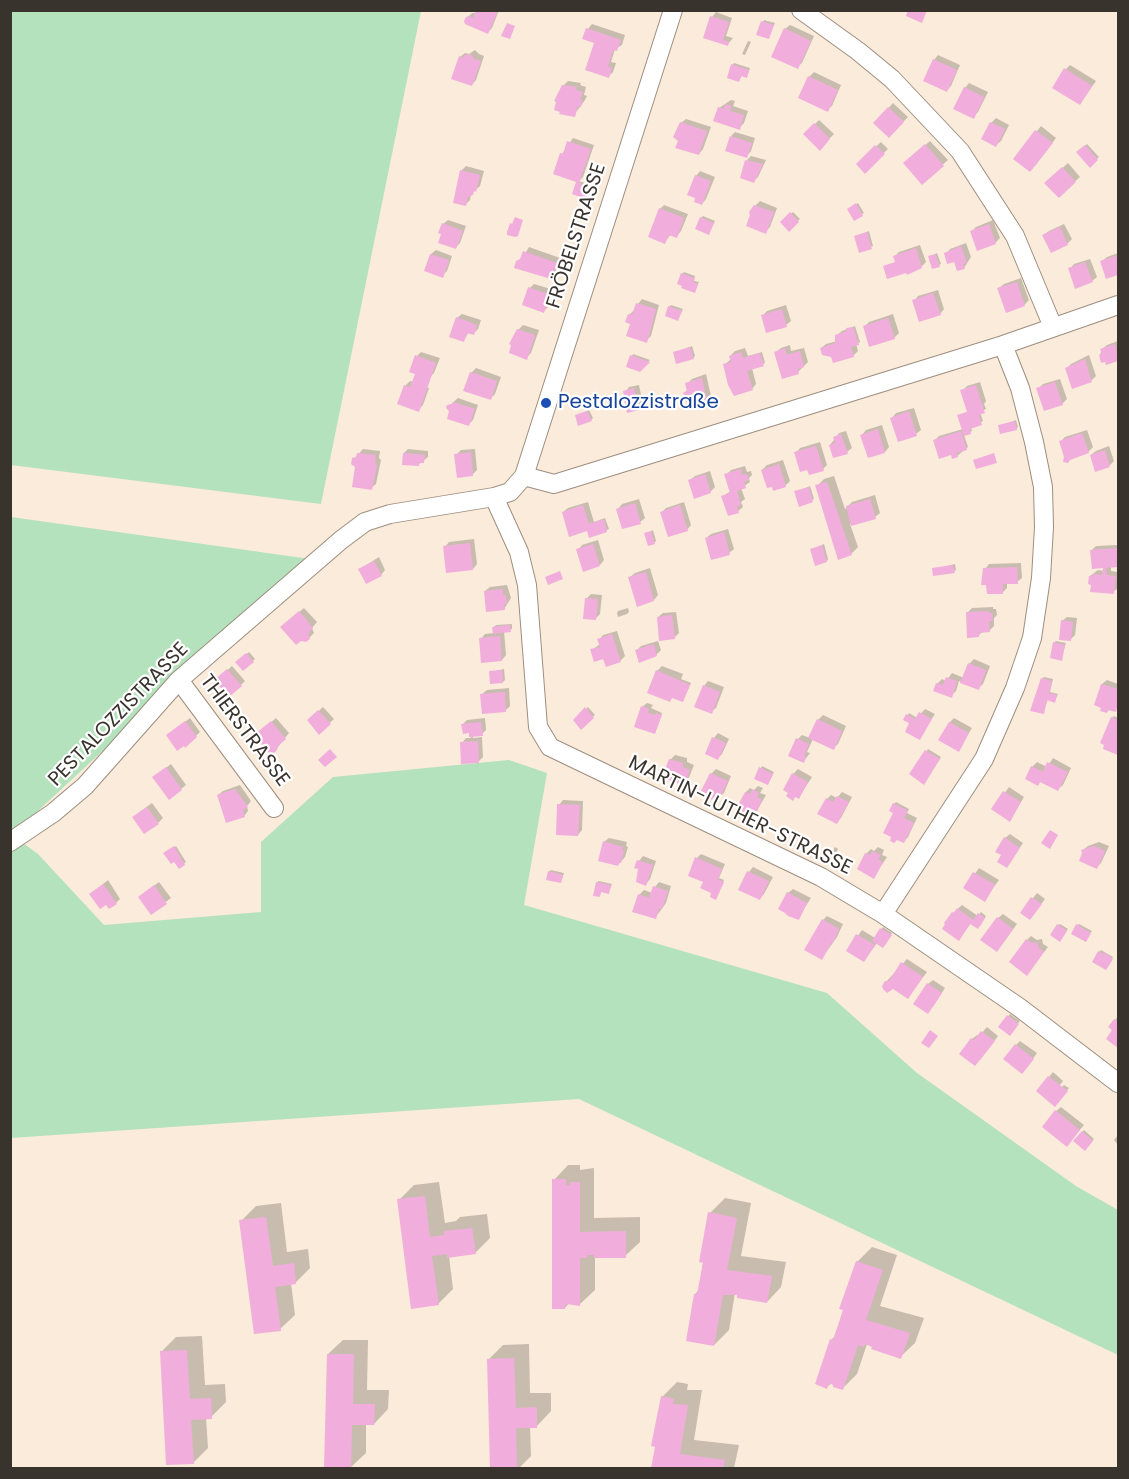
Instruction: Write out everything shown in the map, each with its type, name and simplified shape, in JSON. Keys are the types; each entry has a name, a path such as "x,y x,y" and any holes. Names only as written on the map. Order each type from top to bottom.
{"street":[{"name":"FRÖBELSTRASSE","path":"524,476 674,10"},
{"path":"801,10 892,79 960,151 1015,236 1053,327"},
{"path":"524,476 554,484 1003,345 1119,305"},
{"path":"883,914 984,759 1015,688 1032,638 1041,578 1044,527 1043,487 1020,388 1003,345"},
{"name":"PESTALOZZISTRASSE","path":"10,842 53,813 85,786 179,680 340,540 365,522 390,514 494,497 510,492 524,476"},
{"name":"MARTIN-LUTHER-STRASSE","path":"494,497 519,552 526,585 538,727 550,747 821,878 883,914 1020,1008 1119,1083"},
{"name":"THIERSTRASSE","path":"179,680 274,808"}],"green space":[{"path":"10,11 421,11 321,504 11,465"},
{"path":"11,517 317,560 179,680 12,835 38,854 104,925 261,912 261,842 333,777 509,760 547,773 524,905 827,993 917,1073 1076,1186 1118,1210 1118,1355 579,1099 11,1138"}],"building":[{"path":"476,10 491,10 497,13 488,34 465,24 466,17 473,18"},
{"path":"908,10 927,10 922,23 906,16"},
{"path":"710,16 729,22 723,40 729,42 728,46 703,38"},
{"path":"761,21 774,25 769,39 756,35"},
{"path":"507,23 515,26 510,39 501,36"},
{"path":"586,28 621,40 617,51 613,50 608,66 612,68 609,78 585,70 594,43 582,39"},
{"path":"784,28 811,41 798,69 771,57"},
{"path":"471,54 474,59 481,61 472,86 451,79 459,56 464,58 465,55"},
{"path":"933,59 957,70 947,92 923,81"},
{"path":"731,64 749,70 747,78 741,76 739,82 727,78"},
{"path":"1064,68 1092,86 1080,105 1052,88"},
{"path":"808,76 838,90 828,112 798,98"},
{"path":"562,85 577,87 576,90 583,92 580,100 583,100 581,107 578,106 575,117 559,114 560,112 554,110 556,102 554,101"},
{"path":"964,87 984,97 974,119 953,109"},
{"path":"725,104 731,106 730,111 744,115 740,130 713,121 718,107 724,109"},
{"path":"888,107 904,122 889,138 873,123"},
{"path":"680,122 707,131 699,155 675,148 678,141 673,137"},
{"path":"990,122 1005,129 996,147 981,139"},
{"path":"814,123 830,139 820,151 803,134"},
{"path":"1035,130 1053,143 1030,172 1013,159"},
{"path":"730,136 752,143 747,158 725,151"},
{"path":"567,141 591,149 579,183 592,187 588,200 572,194 576,182 553,174"},
{"path":"925,144 944,166 922,185 903,163"},
{"path":"875,145 885,154 865,174 856,164"},
{"path":"1085,145 1098,160 1090,168 1076,152"},
{"path":"745,160 763,164 754,183 740,178"},
{"path":"1062,167 1076,182 1059,198 1044,183"},
{"path":"460,170 480,175 476,192 474,191 473,195 468,197 466,206 453,203"},
{"path":"695,175 711,181 702,205 694,202 695,198 687,195"},
{"path":"856,203 863,216 854,221 847,209"},
{"path":"754,205 774,212 766,234 746,226 749,212"},
{"path":"659,208 684,218 677,238 669,235 665,244 648,237"},
{"path":"790,212 799,222 789,232 780,222"},
{"path":"515,217 523,220 518,236 515,237 507,235 507,232"},
{"path":"700,217 714,223 709,235 695,229"},
{"path":"442,223 463,231 456,249 438,243 441,234 438,233"},
{"path":"989,224 996,244 977,251 970,231"},
{"path":"1060,227 1068,245 1051,253 1042,235"},
{"path":"867,232 872,249 859,253 854,236"},
{"path":"961,246 967,263 963,264 965,269 957,271 954,262 947,264 944,253"},
{"path":"916,248 922,268 907,275 906,273 887,279 883,266 895,262 893,256"},
{"path":"523,251 557,263 551,279 514,268"},
{"path":"430,254 449,260 443,278 424,271"},
{"path":"935,254 940,267 932,269 928,256"},
{"path":"1118,255 1118,275 1106,279 1100,261"},
{"path":"1085,262 1093,282 1075,289 1068,268"},
{"path":"681,273 694,278 693,282 698,284 695,293 677,284"},
{"path":"1017,282 1025,306 1006,313 997,288"},
{"path":"528,287 550,295 544,313 522,305"},
{"path":"933,293 941,315 919,322 912,300"},
{"path":"636,303 656,309 647,343 626,336 630,324 625,322 628,314 632,315"},
{"path":"668,306 682,311 678,321 665,316"},
{"path":"782,309 787,327 766,333 761,315"},
{"path":"456,317 477,325 474,335 467,333 464,342 449,337"},
{"path":"888,318 895,339 869,347 863,326"},
{"path":"853,327 859,345 851,347 854,357 833,363 831,357 822,355 820,348 835,343 835,335 847,331 846,328"},
{"path":"517,329 535,335 527,360 509,353 511,345 509,344"},
{"path":"1115,344 1118,361 1106,365 1105,362 1101,363 1100,349"},
{"path":"690,347 694,359 676,364 673,352"},
{"path":"785,348 787,355 800,351 804,367 798,369 799,374 782,379 774,352"},
{"path":"741,352 743,358 760,353 764,366 747,371 753,390 734,396 728,385 723,364 731,362 729,356"},
{"path":"415,355 436,363 419,412 397,404 404,385 410,387 415,374 409,372"},
{"path":"630,355 650,362 640,372 626,367"},
{"path":"1085,359 1092,382 1072,389 1065,368"},
{"path":"470,372 497,381 491,400 463,391"},
{"path":"702,378 707,402 692,407 690,401 686,402 683,393 687,391 685,383"},
{"path":"1055,382 1063,405 1044,411 1036,388"},
{"path":"976,385 985,413 979,415 982,425 970,429 971,434 964,436 957,415 967,412 960,390"},
{"path":"634,388 639,410 627,413 623,391"},
{"path":"453,402 475,409 469,426 447,419 449,411 446,408 447,405"},
{"path":"587,411 592,421 578,426 575,415"},
{"path":"909,411 917,436 898,442 890,418"},
{"path":"1015,421 1017,430 1000,434 998,425"},
{"path":"878,429 885,453 868,458 860,435"},
{"path":"961,431 967,450 956,453 958,457 952,459 951,455 939,459 933,440"},
{"path":"1082,433 1089,453 1070,460 1068,463 1063,462 1064,457 1059,441"},
{"path":"841,434 848,454 833,458 829,445 835,443 833,437"},
{"path":"816,446 824,471 809,475 807,470 800,472 794,452"},
{"path":"1105,450 1110,467 1095,472 1090,455"},
{"path":"471,452 473,476 457,478 454,454"},
{"path":"357,453 376,455 377,465 372,490 352,487 355,467 351,464 352,458 356,457"},
{"path":"403,453 425,455 424,463 419,463 419,466 402,465"},
{"path":"994,453 997,463 976,469 973,460"},
{"path":"779,464 786,487 773,491 772,487 767,488 761,470"},
{"path":"741,469 742,475 747,474 749,480 744,482 746,488 737,491 741,505 737,506 739,513 728,516 721,496 730,493 724,474"},
{"path":"705,474 711,493 694,499 688,480"},
{"path":"827,482 852,555 838,560 815,485"},
{"path":"809,487 813,502 799,507 794,491"},
{"path":"870,499 876,519 851,526 846,506"},
{"path":"635,503 641,524 622,529 616,509"},
{"path":"583,505 589,524 604,519 607,532 589,538 587,531 569,537 562,512"},
{"path":"680,505 688,531 668,537 660,512"},
{"path":"651,531 655,544 648,546 644,533"},
{"path":"724,532 730,555 711,560 705,538"},
{"path":"470,543 473,570 446,573 443,546"},
{"path":"593,544 600,566 583,572 576,549"},
{"path":"822,545 827,562 815,566 810,549"},
{"path":"1117,548 1118,567 1106,568 1107,575 1116,576 1114,594 1090,592 1089,576 1102,575 1103,568 1092,569 1090,550"},
{"path":"374,561 382,576 366,584 358,569"},
{"path":"953,565 955,573 933,576 932,568"},
{"path":"1017,567 1018,584 1003,584 1003,594 987,594 986,585 981,585 983,568"},
{"path":"560,571 563,579 548,585 545,577"},
{"path":"646,572 654,601 637,607 628,577"},
{"path":"503,589 507,604 504,604 505,610 486,612 484,591"},
{"path":"585,598 598,599 596,620 583,619"},
{"path":"299,611 313,628 308,633 310,639 296,645 280,627"},
{"path":"989,611 992,613 993,621 989,621 990,632 979,633 979,637 967,638 966,612"},
{"path":"672,615 675,639 659,641 657,617"},
{"path":"1061,620 1073,622 1071,641 1059,640"},
{"path":"510,625 511,632 493,634 492,627"},
{"path":"612,634 621,662 606,667 603,659 594,662 590,649 600,647 597,639"},
{"path":"500,636 502,661 481,663 479,638"},
{"path":"1053,642 1065,645 1062,661 1050,658"},
{"path":"654,644 657,656 639,663 635,650"},
{"path":"246,653 254,662 243,671 235,662"},
{"path":"968,663 986,670 979,690 960,683"},
{"path":"227,669 242,686 229,697 214,680"},
{"path":"502,670 503,683 490,684 489,671"},
{"path":"656,670 690,685 683,702 672,698 670,702 647,693"},
{"path":"946,677 957,681 952,698 933,691 936,683 943,685"},
{"path":"1041,678 1052,681 1049,693 1057,695 1055,703 1047,700 1044,714 1030,711"},
{"path":"1101,684 1118,689 1116,712 1100,711 1101,708 1094,705"},
{"path":"703,685 720,692 712,714 694,707"},
{"path":"505,692 506,712 482,714 480,694"},
{"path":"641,706 649,709 648,713 662,715 655,734 634,727"},
{"path":"585,707 594,718 581,730 573,720"},
{"path":"318,710 331,724 319,735 307,720"},
{"path":"919,712 932,719 920,740 905,732 909,723 903,720 906,714 915,719"},
{"path":"1111,717 1118,720 1118,755 1103,749 1104,745 1100,743"},
{"path":"817,719 842,731 834,750 808,738"},
{"path":"185,721 197,737 185,748 184,746 177,751 166,735"},
{"path":"271,721 286,739 274,753 269,753 254,735"},
{"path":"481,722 483,736 469,737 469,733 463,734 461,724"},
{"path":"949,722 969,733 959,752 938,740"},
{"path":"712,737 726,743 718,760 705,754"},
{"path":"796,738 809,744 804,763 788,756"},
{"path":"478,741 479,763 461,764 460,742"},
{"path":"330,749 337,757 325,767 318,760"},
{"path":"925,750 940,759 924,785 909,774"},
{"path":"669,759 683,763 683,767 690,770 684,786 662,777"},
{"path":"1047,762 1068,772 1058,791 1040,782 1038,786 1025,779 1031,766 1043,772"},
{"path":"166,767 182,790 169,800 152,777"},
{"path":"759,767 773,774 768,785 754,779"},
{"path":"710,773 728,781 719,799 706,798 705,793 701,791"},
{"path":"792,773 808,782 799,799 795,797 793,801 786,796 788,793 783,790"},
{"path":"235,789 248,807 243,810 245,817 226,823 217,795"},
{"path":"752,789 759,793 757,797 762,800 755,816 747,812 746,815 739,812 741,809 737,807 745,792 750,794"},
{"path":"1003,791 1021,802 1010,822 991,809"},
{"path":"837,796 849,802 837,824 817,814 826,798 833,802"},
{"path":"893,803 908,811 904,818 914,823 904,843 897,840 894,843 890,841 891,837 883,833 893,813 889,811"},
{"path":"557,804 580,805 578,836 556,835"},
{"path":"147,807 159,824 144,834 132,817"},
{"path":"1050,830 1058,835 1050,849 1041,843"},
{"path":"1004,837 1020,848 1007,868 997,862 1001,855 995,852"},
{"path":"603,841 623,847 621,863 618,866 598,861"},
{"path":"174,846 185,865 179,869 174,862 171,864 163,853"},
{"path":"1094,846 1105,851 1097,869 1079,861 1081,850"},
{"path":"872,851 881,855 878,859 883,862 874,879 857,869 865,853 870,855"},
{"path":"695,857 722,869 718,879 724,882 716,900 710,897 711,893 700,888 703,882 688,876"},
{"path":"637,860 653,865 646,886 636,882 638,869 634,868"},
{"path":"548,871 563,875 561,883 546,880"},
{"path":"747,871 769,881 760,900 738,890"},
{"path":"973,872 995,885 985,902 963,888"},
{"path":"596,882 611,885 609,894 601,892 600,897 593,896"},
{"path":"103,884 117,904 109,909 106,905 100,909 89,894"},
{"path":"154,885 167,904 151,915 138,897"},
{"path":"653,886 668,891 656,919 632,912 638,894 649,898"},
{"path":"787,892 807,903 799,920 778,909"},
{"path":"1031,897 1042,904 1030,920 1020,913"},
{"path":"957,908 973,920 978,913 985,918 978,929 970,924 959,941 942,929 944,923"},
{"path":"997,917 1013,929 997,952 980,940"},
{"path":"822,919 839,929 822,960 804,950"},
{"path":"1057,924 1067,931 1060,942 1050,935"},
{"path":"1076,924 1091,933 1086,942 1071,934"},
{"path":"880,928 892,935 883,948 872,941"},
{"path":"856,934 875,945 864,962 846,951"},
{"path":"1026,939 1032,943 1037,942 1039,948 1044,952 1027,976 1009,962"},
{"path":"1098,951 1103,954 1104,952 1113,959 1106,970 1092,962"},
{"path":"901,962 923,977 908,999 893,989 887,993 882,986 885,981 889,981"},
{"path":"927,983 942,993 928,1014 913,1004"},
{"path":"1007,1015 1019,1024 1010,1036 998,1027"},
{"path":"1114,1019 1118,1022 1118,1048 1106,1039 1112,1030 1108,1027"},
{"path":"930,1030 938,1036 929,1048 921,1043"},
{"path":"981,1031 995,1041 975,1066 959,1054 971,1038 974,1040"},
{"path":"1015,1044 1034,1059 1022,1074 1003,1059"},
{"path":"1048,1076 1068,1091 1055,1107 1036,1091"},
{"path":"1055,1110 1080,1130 1067,1147 1042,1127"},
{"path":"1082,1131 1093,1141 1085,1151 1073,1141"},
{"path":"552,1179 566,1179 566,1185 570,1185 570,1182 580,1182 580,1232 626,1231 626,1258 594,1258 594,1255 587,1255 587,1258 580,1258 580,1306 566,1304 565,1309 552,1309"},
{"path":"425,1196 430,1237 444,1235 444,1231 472,1228 476,1254 447,1258 447,1254 432,1256 439,1305 411,1309 397,1199"},
{"path":"708,1212 737,1218 727,1270 772,1276 767,1303 737,1298 737,1295 723,1295 714,1346 686,1341 694,1294 697,1294 703,1263 699,1262"},
{"path":"266,1217 273,1266 294,1263 296,1284 275,1287 281,1331 254,1334 239,1220"},
{"path":"856,1261 883,1270 866,1320 910,1333 901,1359 871,1349 872,1347 865,1344 864,1347 858,1345 843,1390 829,1383 827,1389 815,1384 830,1339 833,1340 843,1310 839,1309"},
{"path":"187,1350 190,1399 211,1398 212,1419 191,1420 194,1464 166,1465 160,1351"},
{"path":"327,1354 354,1354 353,1404 375,1404 374,1425 352,1425 351,1468 324,1468"},
{"path":"514,1358 516,1408 537,1407 537,1428 516,1428 517,1468 490,1468 487,1359"},
{"path":"661,1396 674,1399 673,1404 688,1405 680,1454 725,1460 723,1468 651,1468 655,1447 651,1446"}],"place":[{"name":"Pestalozzistraße","path":"546,403"}]}
